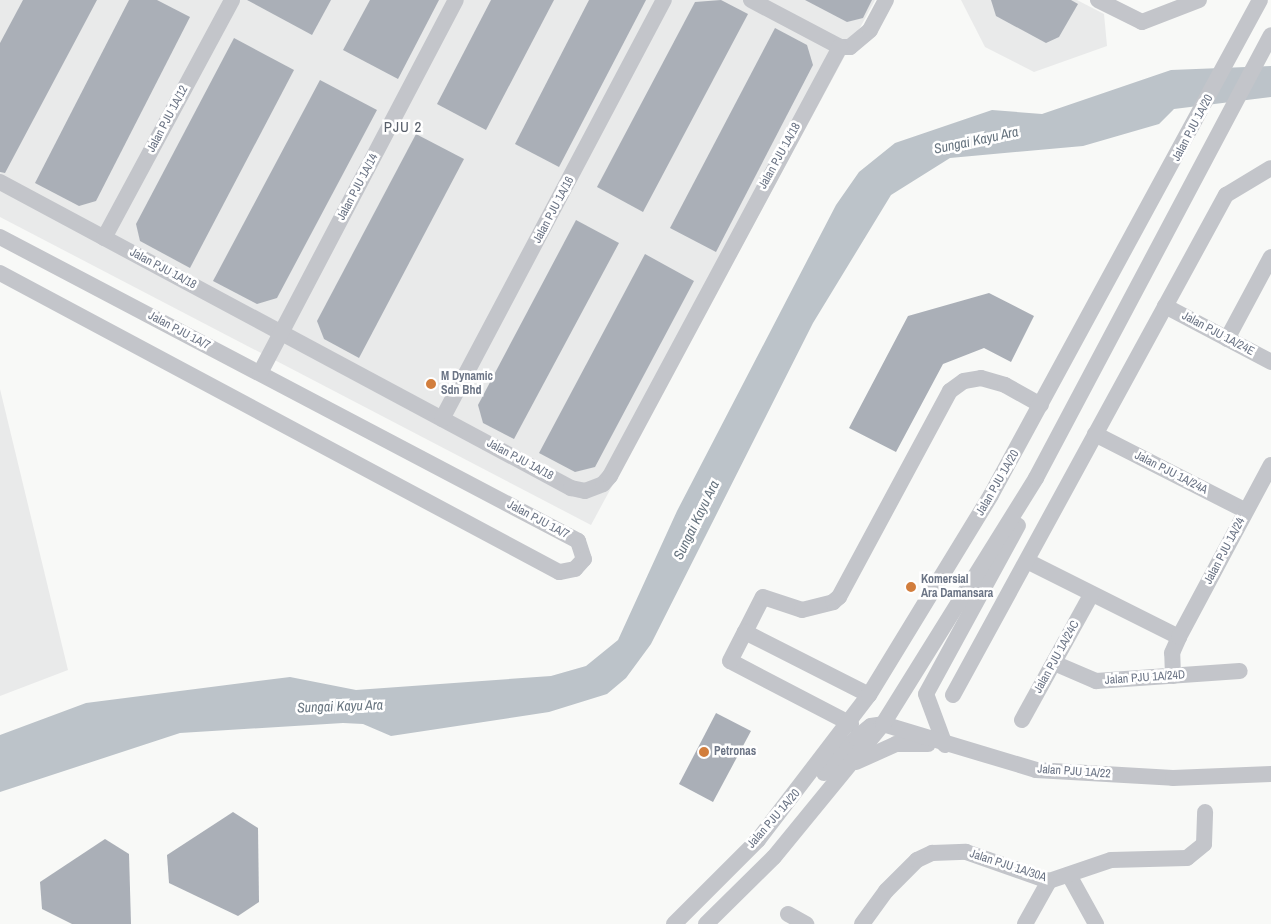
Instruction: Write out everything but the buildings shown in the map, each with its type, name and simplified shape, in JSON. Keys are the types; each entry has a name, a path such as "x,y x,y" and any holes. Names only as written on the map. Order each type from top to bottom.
{"street":[{"name":"Jalan PJU 1A/12","path":"104,238 232,0"},
{"name":"Jalan PJU 1A/14","path":"260,373 456,0"},
{"name":"Jalan PJU 1A/16","path":"442,419 664,0"},
{"path":"751,0 840,47 860,42 886,0"},
{"path":"1098,0 1142,22 1199,0"},
{"name":"Jalan PJU 1A/20","path":"674,924 758,840 851,724 869,696 991,495 1161,188 1260,0"},
{"name":"Jalan PJU 1A/20","path":"706,924 774,857 883,724 1036,478 1271,36"},
{"name":"Jalan PJU 1A/18","path":"0,182 571,488 584,492 603,484 840,47"},
{"path":"953,695 1226,195 1271,168"},
{"name":"Jalan PJU 1A/7","path":"0,237 578,541 584,559 575,569 559,572 0,274"},
{"path":"1228,339 1271,257"},
{"name":"Jalan PJU 1A/24E","path":"1165,306 1271,362"},
{"path":"851,724 730,661 763,597 802,610 834,602 950,392 964,380 982,378 1005,385 1041,405"},
{"name":"Jalan PJU 1A/24A","path":"1095,434 1246,511"},
{"name":"Jalan PJU 1A/24","path":"1173,676 1172,653 1179,637 1271,465"},
{"path":"843,772 871,753 896,744 945,745 927,705 930,680 1027,509 1036,478"},
{"path":"1027,561 1091,595 1179,637"},
{"name":"Jalan PJU 1A/24C","path":"1022,720 1091,595"},
{"path":"745,632 869,696"},
{"name":"Jalan PJU 1A/24D","path":"1054,663 1096,681 1240,671"},
{"path":"806,781 821,776 865,730 883,724"},
{"name":"Jalan PJU 1A/22","path":"883,724 945,745 1036,770 1172,778 1271,774"},
{"name":"Jalan PJU 1A/30A","path":"862,924 886,891 917,860 932,852 966,852 1049,881 1111,860 1187,858 1204,844 1205,812"},
{"path":"1069,875 1096,924"},
{"path":"1025,924 1049,881"},
{"path":"788,914 806,924"}],"shaded area":[{"path":"0,0 875,0 591,525 0,217"},
{"path":"961,0 1077,0 1104,14 1107,46 1034,72 985,47"},
{"path":"0,389 68,670 0,696"}],"water":[{"name":"Sungai Kayu Ara","path":"1271,66 1271,97 1174,109 1159,124 1083,146 950,158 891,195 813,323 651,644 626,678 607,694 549,712 391,736 363,724 343,723 180,733 0,792 0,735 86,703 290,677 356,690 551,676 586,666 618,640 677,511 836,205 859,172 895,143 992,110 1042,114 1171,70"}],"place":[{"name":"M Dynamic Sdn Bhd","path":"431,384"},
{"name":"Komersial Ara Damansara","path":"911,587"},
{"name":"Petronas","path":"704,752"}],"district":[{"name":"PJU 2","path":"403,127"}]}
